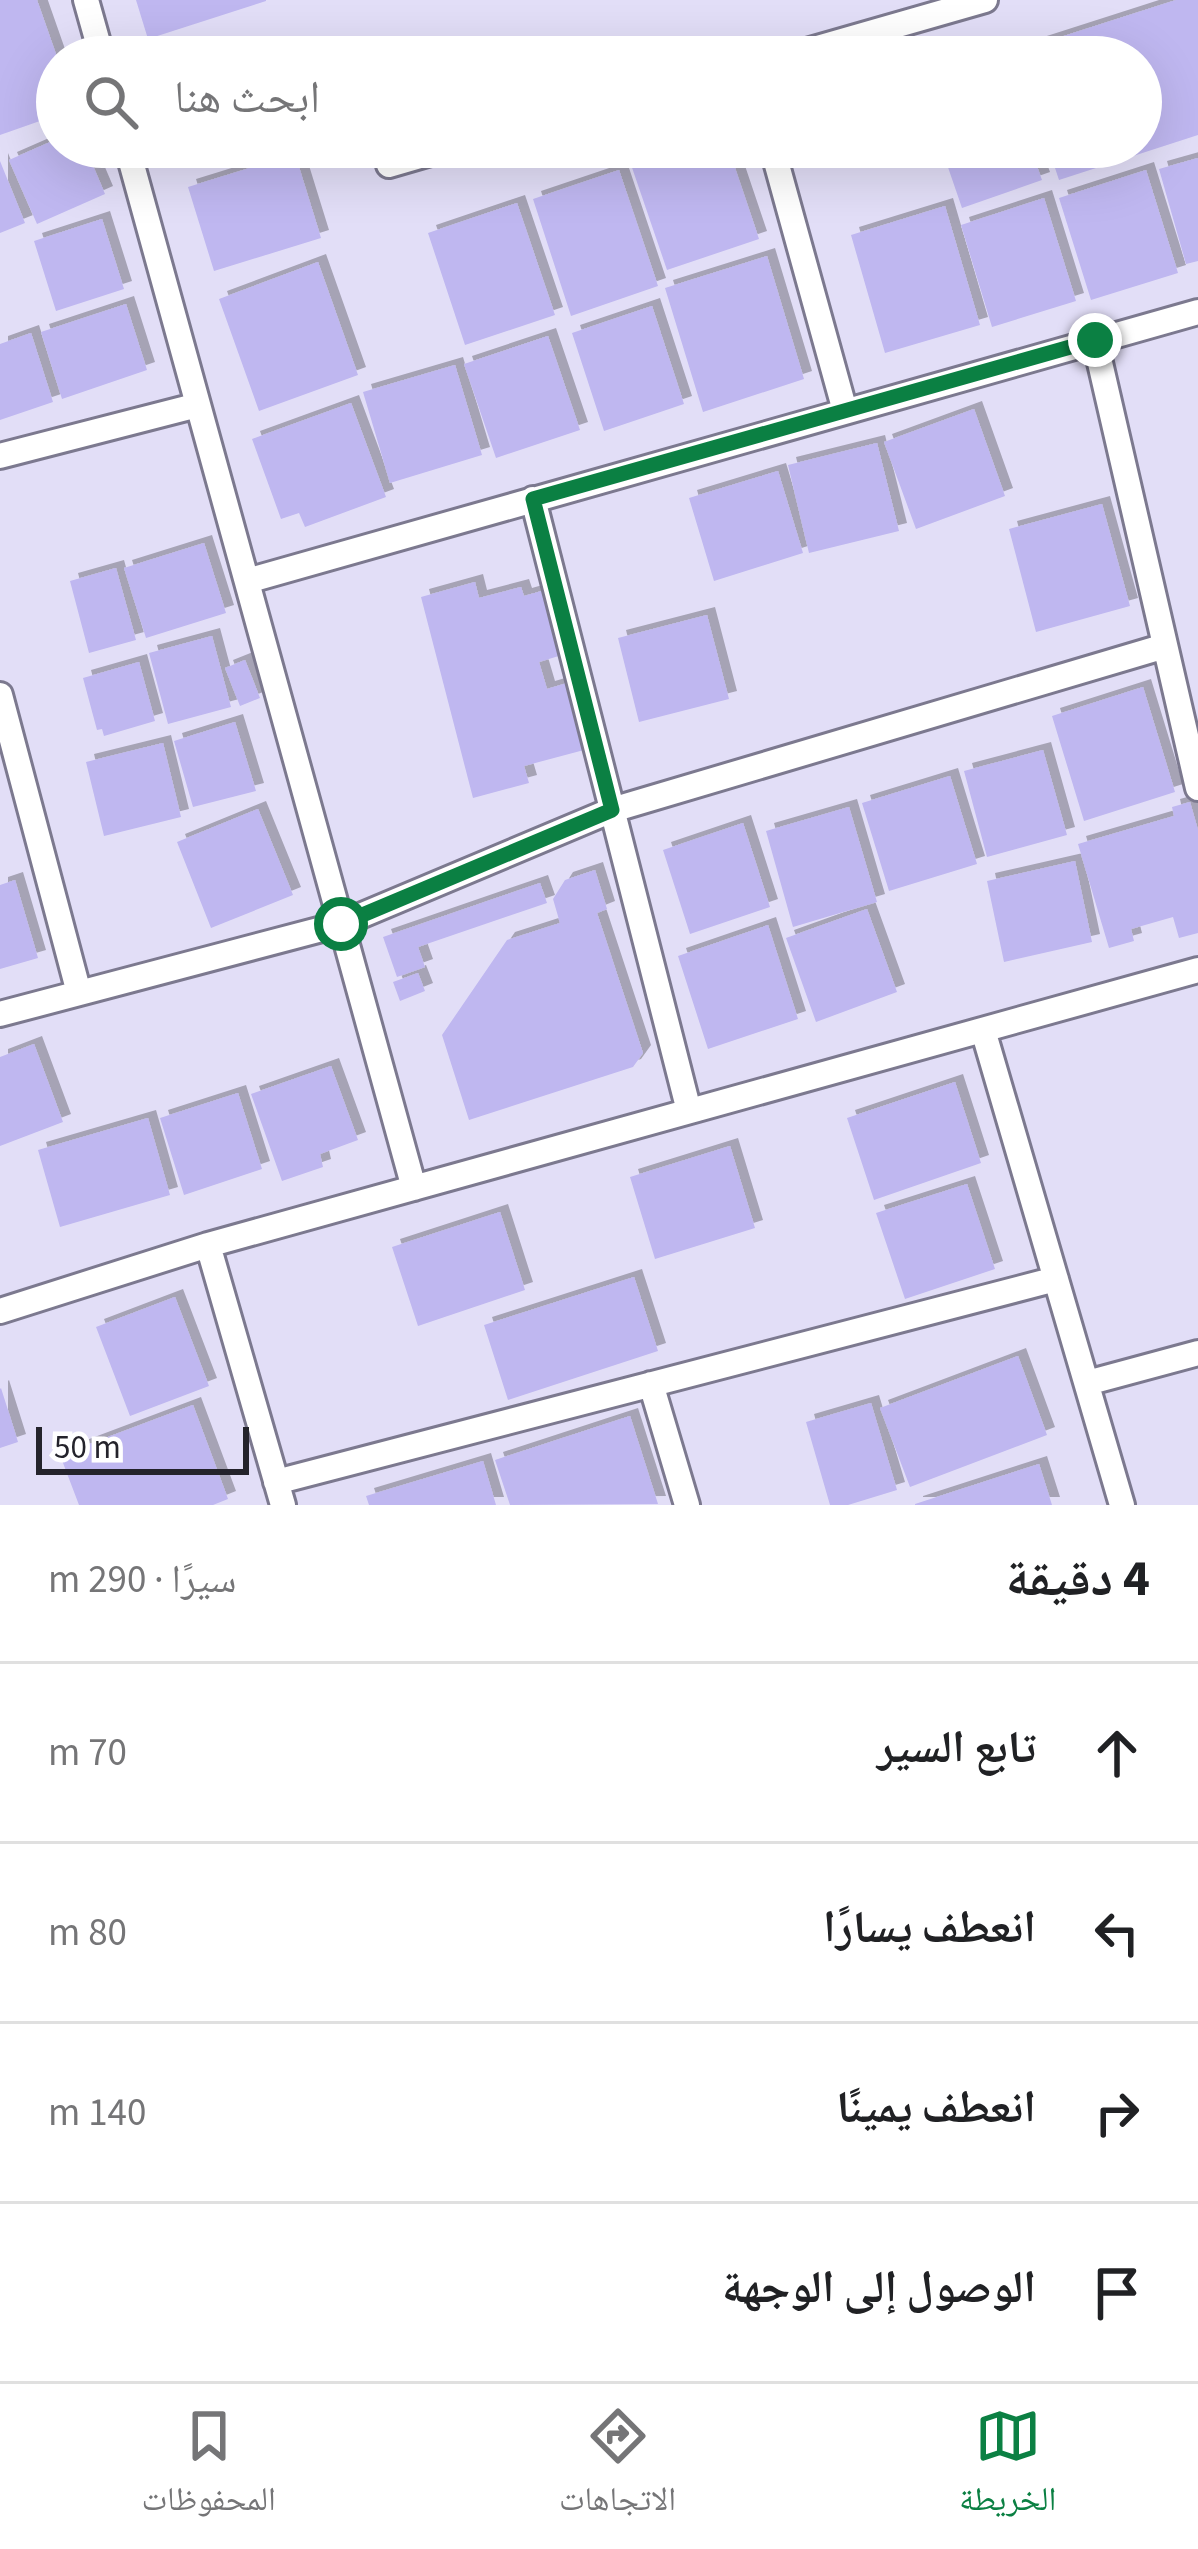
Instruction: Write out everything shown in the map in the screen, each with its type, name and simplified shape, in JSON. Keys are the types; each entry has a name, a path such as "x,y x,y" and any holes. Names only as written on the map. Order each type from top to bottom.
{"street":[{"path":"86,0 96,36"},
{"path":"859,36 985,0"},
{"path":"133,168 414,1188"},
{"path":"778,168 845,411"},
{"path":"247,580 1198,311"},
{"path":"1095,340 1198,788"},
{"path":"0,456 198,405"},
{"path":"533,499 689,1111"},
{"path":"0,1014 341,924 612,810 1165,646"},
{"path":"0,695 79,993"},
{"path":"0,1311 208,1245 1198,970"},
{"path":"983,1030 1122,1505"},
{"path":"208,1245 280,1494 651,1384 1056,1279"},
{"path":"1087,1383 1198,1353"},
{"path":"651,1384 687,1505"}],"building":[{"path":"0,0 37,0 50,36 36,36 36,122 0,135"},
{"path":"136,0 266,0 157,36 147,36"},
{"path":"1176,0 1198,0 1198,135 1162,147 1162,36 1064,36"},
{"path":"36,148 36,168 94,168 105,194 37,224 9,160"},
{"path":"1198,158 1198,261 1186,264 1159,169"},
{"path":"0,161 25,223 0,233"},
{"path":"250,168 299,168 321,238 214,271 188,187"},
{"path":"632,168 735,168 759,239 667,270"},
{"path":"948,168 1038,168 1042,180 962,208"},
{"path":"1055,168 1096,168 1059,180"},
{"path":"619,170 658,286 571,316 533,199"},
{"path":"1146,170 1178,273 1091,300 1059,198"},
{"path":"1044,198 1076,301 992,327 961,225"},
{"path":"517,203 555,315 465,345 428,233"},
{"path":"945,206 980,325 885,353 851,235"},
{"path":"102,219 124,289 56,311 34,241"},
{"path":"767,256 804,379 703,412 665,288"},
{"path":"318,262 358,375 259,411 219,299"},
{"path":"126,304 147,370 62,399 41,332"},
{"path":"652,306 684,404 604,431 572,333"},
{"path":"31,333 53,402 0,420 0,344"},
{"path":"548,336 580,430 496,458 464,364"},
{"path":"455,365 482,455 390,483 363,392"},
{"path":"351,403 386,497 305,527 299,513 281,519 252,439"},
{"path":"974,409 1005,496 916,529 884,442"},
{"path":"877,443 899,531 809,553 788,465"},
{"path":"778,471 803,553 714,581 689,498"},
{"path":"1102,504 1130,606 1036,632 1009,529"},
{"path":"204,543 226,613 146,638 124,568"},
{"path":"116,568 136,640 89,653 70,581"},
{"path":"475,582 479,598 521,587 524,596 545,590 562,655 539,662 547,689 567,683 584,750 524,766 529,783 473,798 421,597"},
{"path":"707,615 729,699 639,722 618,638"},
{"path":"212,636 231,707 168,724 149,653"},
{"path":"245,660 260,698 240,706 225,668"},
{"path":"139,662 155,721 104,736 102,729 97,730 83,678"},
{"path":"1143,687 1175,792 1084,821 1052,716"},
{"path":"235,722 256,791 193,807 174,741"},
{"path":"163,743 181,817 104,836 86,762"},
{"path":"1043,750 1067,835 987,857 964,771"},
{"path":"950,776 977,864 889,891 862,803"},
{"path":"1190,802 1198,830 1198,933 1179,938 1173,917 1131,929 1134,941 1109,948 1078,844 1174,816 1172,807"},
{"path":"849,807 877,902 793,927 766,831"},
{"path":"258,809 293,895 211,928 177,842"},
{"path":"743,823 770,907 690,934 663,850"},
{"path":"1075,861 1092,942 1004,962 987,881"},
{"path":"595,870 607,909 597,913 643,1053 633,1067 469,1120 442,1035 507,940 560,923 553,899 565,880"},
{"path":"15,880 38,958 0,969 0,885"},
{"path":"540,883 547,903 418,947 425,967 397,977 383,937"},
{"path":"867,909 897,992 816,1022 786,938"},
{"path":"768,925 798,1019 708,1049 678,956"},
{"path":"418,973 425,991 400,1001 393,982"},
{"path":"34,1044 63,1122 0,1146 0,1057"},
{"path":"331,1066 358,1140 320,1154 323,1167 282,1181 251,1094"},
{"path":"955,1082 981,1163 874,1200 847,1118"},
{"path":"238,1093 262,1169 184,1195 160,1118"},
{"path":"148,1118 170,1195 60,1227 38,1150"},
{"path":"730,1146 755,1228 655,1259 630,1177"},
{"path":"967,1184 995,1269 905,1299 876,1213"},
{"path":"500,1212 525,1290 418,1326 392,1247"},
{"path":"634,1277 658,1351 508,1400 484,1325"},
{"path":"175,1297 209,1386 130,1416 96,1327"},
{"path":"1018,1356 1047,1435 910,1487 880,1408"},
{"path":"0,1389 18,1442 0,1448"},
{"path":"871,1403 897,1490 848,1505 830,1505 806,1422"},
{"path":"193,1405 228,1499 213,1505 79,1505 60,1455"},
{"path":"630,1416 658,1504 510,1505 495,1460"},
{"path":"483,1461 496,1505 369,1505 366,1496"},
{"path":"1039,1464 1052,1505 915,1505 915,1504"}],"route":[{"path":"341,924 612,810 533,499 1095,340"}]}
